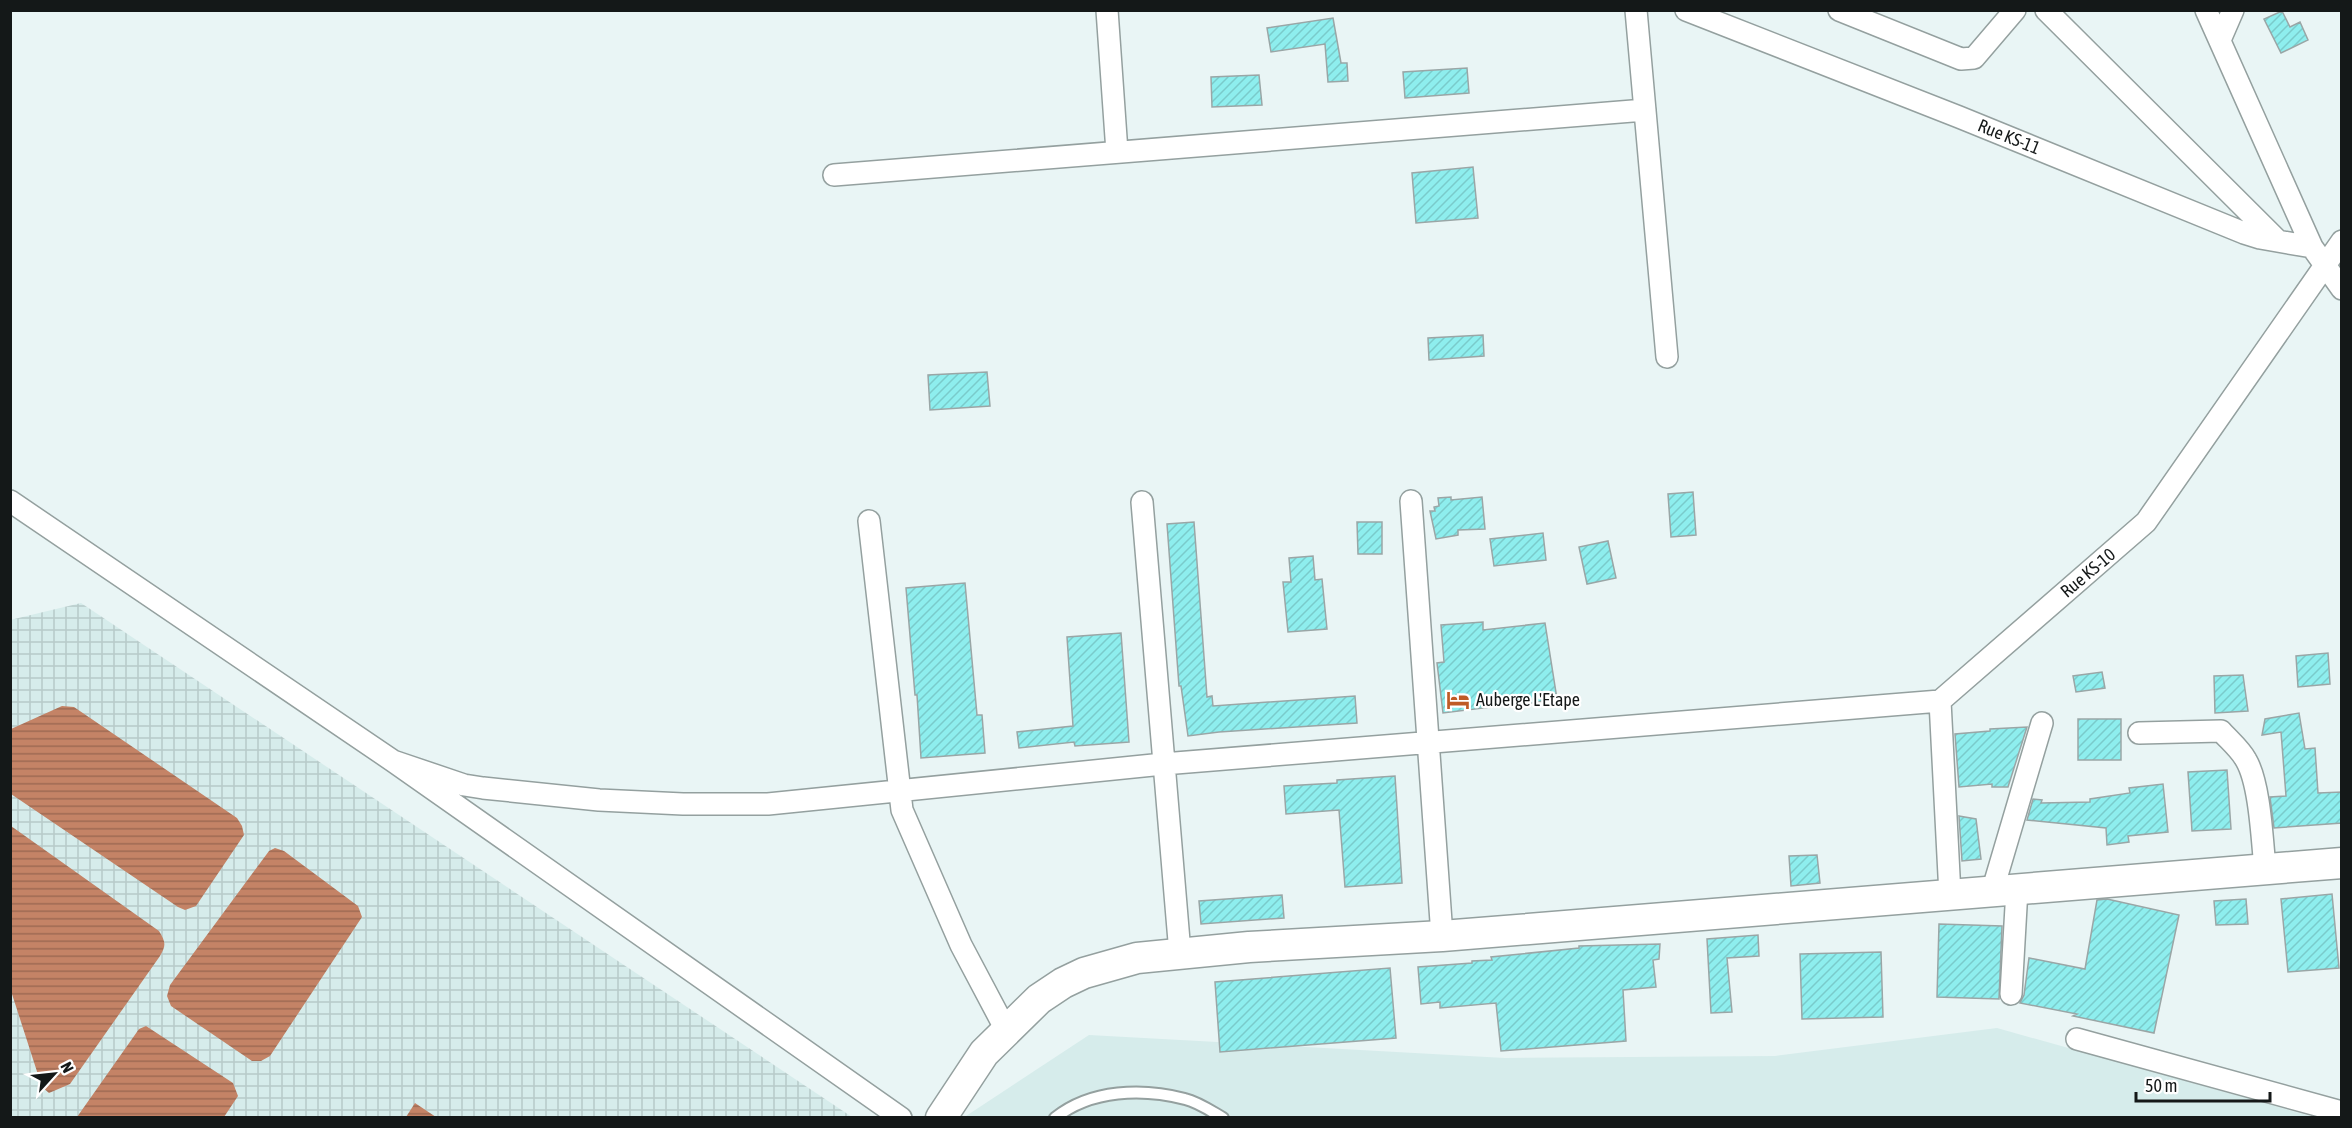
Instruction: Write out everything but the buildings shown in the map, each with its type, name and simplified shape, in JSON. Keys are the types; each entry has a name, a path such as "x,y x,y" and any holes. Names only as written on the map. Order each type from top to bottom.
{"street":[{"path":"1107,10 1118,152"},
{"path":"1636,10 1667,357"},
{"name":"Rue KS-11","path":"1686,10 1959,117 2244,233 2312,247"},
{"path":"1839,10 1966,59 1974,58 2015,10"},
{"path":"2046,10 2277,240"},
{"path":"2206,10 2312,247 2342,289"},
{"path":"2220,40 2233,10"},
{"path":"834,176 1645,110"},
{"name":"Rue KS-10","path":"1940,701 2146,522 2342,241"},
{"path":"10,501 393,761 901,1118"},
{"path":"1411,501 1442,936"},
{"path":"1142,502 1180,953"},
{"path":"869,521 898,792 908,827 961,945 1006,1030"},
{"path":"393,761 464,785 599,800 683,804 768,804 1163,764 1940,701 1950,895"},
{"path":"2011,994 2004,891 2042,723"},
{"path":"2139,734 2221,731 2247,761 2252,777 2265,868"},
{"path":"941,1118 984,1053 1045,994 1084,973 1137,958 1249,947 1442,936 2342,863"},
{"path":"2078,1039 2342,1112"}],"lane":[{"path":"1055,1118 1063,1111 1103,1095 1145,1091 1187,1099 1223,1118"}],"shaded area":[{"path":"81,603 852,1117 11,1117 10,620"},
{"path":"62,706 74,707 237,818 244,835 196,906 185,910 178,907 11,794 11,729"},
{"path":"11,826 159,931 164,944 160,956 70,1084 49,1093 42,1087 11,991"},
{"path":"275,848 284,851 358,906 362,917 270,1056 261,1061 252,1061 171,1006 167,996 170,985 269,851"},
{"path":"146,1026 233,1083 238,1096 224,1117 77,1117 139,1029"},
{"path":"1997,1028 2314,1117 963,1118 1089,1035 1505,1058 1775,1056"},
{"path":"415,1103 436,1117 406,1117"}],"place":[{"name":"Auberge L'Etape","path":"1458,700"}]}
